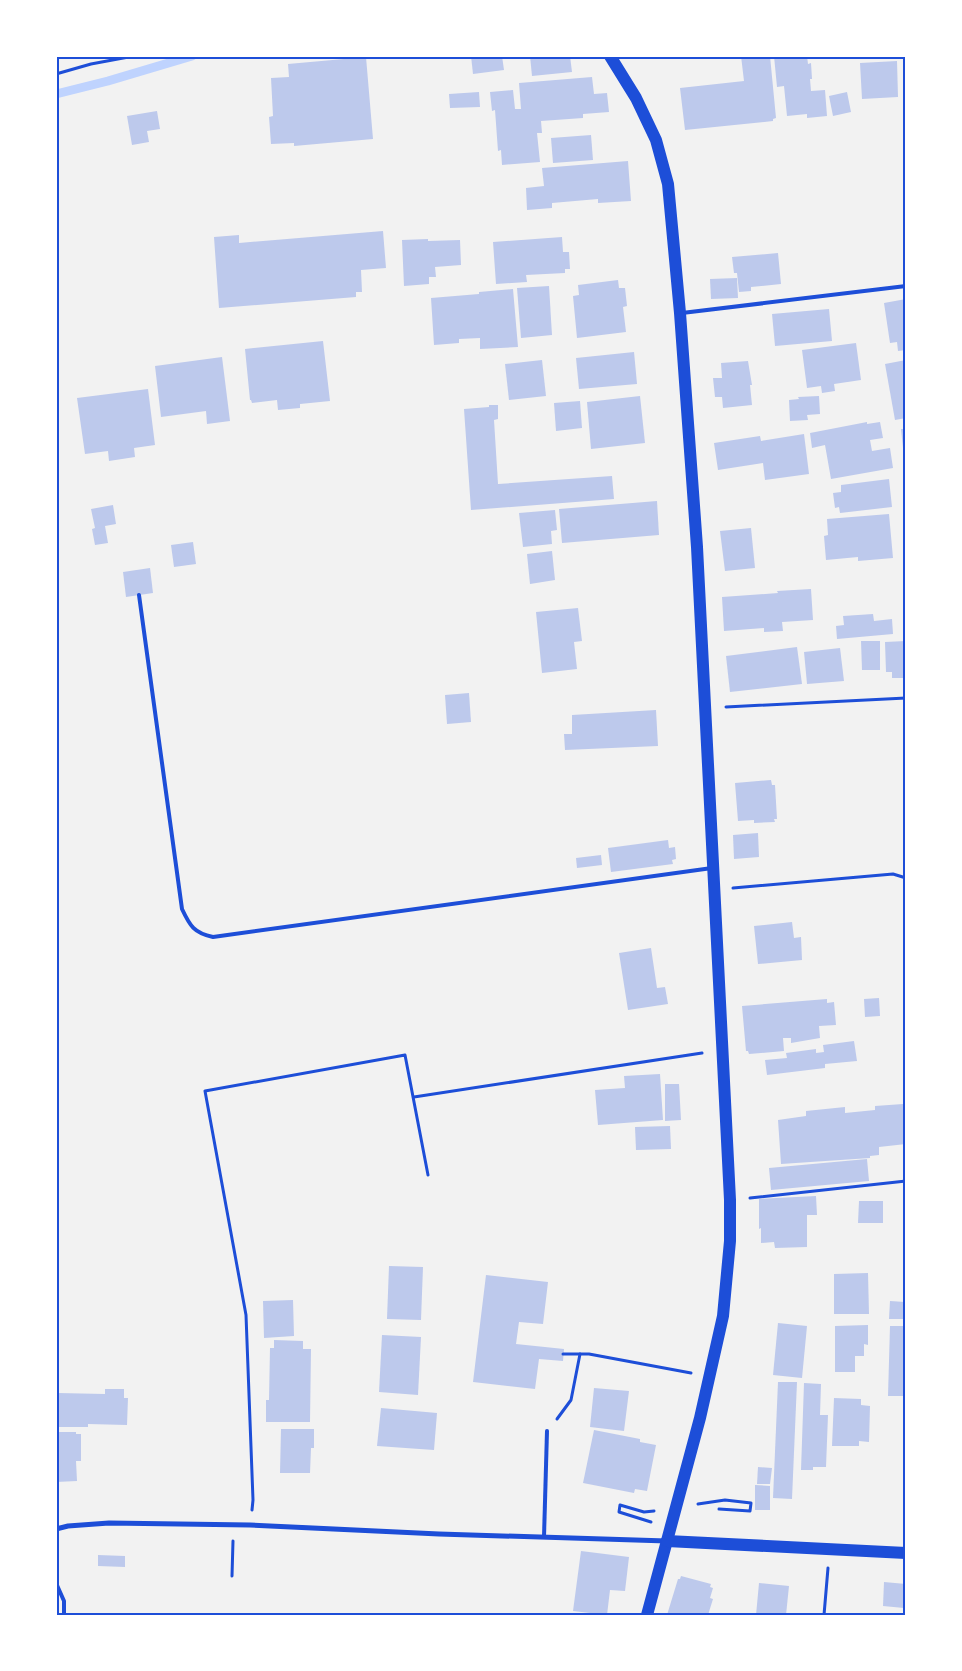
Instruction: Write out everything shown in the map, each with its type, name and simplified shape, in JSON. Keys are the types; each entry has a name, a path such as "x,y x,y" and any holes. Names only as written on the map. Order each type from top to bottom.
{"main road":[{"path":"610,56 636,98 656,140 668,184 680,313 697,547 730,1200 729,1259 723,1316 700,1418 647,1615"},
{"path":"667,1541 906,1553"}],"street":[{"path":"56,1529 109,1522 250,1525 667,1541"}],"lane":[{"path":"680,313 906,286"},
{"path":"139,595 182,909 190,926 202,935 213,937 714,867"},
{"path":"544,1537 547,1431"},
{"path":"56,1583 64,1601 64,1615"}],"path":[{"path":"56,74 91,64 134,56"},
{"path":"722,707 906,698"},
{"path":"715,890 893,874 906,878"},
{"path":"414,1097 706,1052"},
{"path":"250,1525 253,1500 246,1315 205,1091 405,1055 428,1175"},
{"path":"730,1200 906,1181"},
{"path":"563,1354 589,1354 693,1373"},
{"path":"547,1431 571,1400 580,1354"},
{"path":"719,1508 750,1511 751,1503 725,1500"},
{"path":"644,1512 620,1505 619,1512 652,1522"},
{"path":"232,1525 232,1576"},
{"path":"824,1615 829,1549"}],"building":[{"path":"471,56 502,56 504,70 473,74"},
{"path":"530,56 570,56 572,72 532,76"},
{"path":"741,56 770,56 776,118 773,121 685,130 680,88 744,81"},
{"path":"774,56 807,56 808,64 811,63 811,91 825,90 827,116 807,118 807,114 787,116 784,86 777,87"},
{"path":"366,57 373,139 294,146 294,143 271,144 269,117 273,116 271,78 289,77 288,64"},
{"path":"897,61 898,97 862,99 860,63"},
{"path":"592,77 594,94 607,93 609,112 583,114 583,118 541,121 542,133 537,133 540,162 502,165 501,150 498,151 495,110 492,111 490,92 513,90 515,109 521,109 519,83"},
{"path":"479,92 480,107 450,108 449,94"},
{"path":"847,92 851,112 833,116 829,96"},
{"path":"157,111 160,129 147,131 149,142 132,145 127,116"},
{"path":"591,135 593,160 553,163 551,138"},
{"path":"628,161 631,201 598,203 598,199 552,203 552,208 527,210 526,188 544,186 542,168"},
{"path":"383,231 386,268 361,270 362,292 356,292 356,297 219,308 214,237 239,235 239,243"},
{"path":"562,237 563,252 569,252 570,269 565,269 565,273 526,275 527,282 496,284 493,242"},
{"path":"428,239 428,241 460,240 461,265 435,267 436,277 429,277 429,284 404,286 402,240"},
{"path":"778,253 781,284 751,287 751,291 739,292 737,273 734,273 732,257"},
{"path":"737,278 738,298 711,299 710,279"},
{"path":"618,280 619,288 625,288 627,306 623,307 626,332 577,338 573,296 579,295 578,285"},
{"path":"549,286 552,335 521,338 517,288"},
{"path":"513,289 518,347 480,349 480,338 459,339 459,343 434,345 431,298"},
{"path":"906,299 906,350 898,351 897,342 890,343 884,303"},
{"path":"829,309 832,341 775,346 772,314"},
{"path":"323,341 330,401 300,404 300,408 278,410 277,400 252,403 250,400 245,349"},
{"path":"856,343 861,380 834,384 835,391 822,393 821,386 807,388 802,350"},
{"path":"634,352 637,384 579,389 576,358"},
{"path":"222,357 230,421 207,424 206,411 161,417 155,366"},
{"path":"542,360 546,396 509,400 505,364"},
{"path":"906,360 906,418 895,420 885,364"},
{"path":"748,361 752,385 750,385 752,405 723,408 722,397 715,397 713,378 722,378 721,363"},
{"path":"148,389 155,445 134,448 135,457 109,461 108,451 85,454 77,398"},
{"path":"640,396 645,443 591,449 587,402"},
{"path":"819,396 820,414 807,415 808,420 790,421 789,400 799,399 798,397"},
{"path":"580,401 582,428 556,431 554,403"},
{"path":"489,405 498,405 498,419 494,420 498,484 612,476 614,499 471,510 464,409 489,407"},
{"path":"867,422 867,424 880,422 883,438 870,440 872,451 890,448 893,468 831,479 825,445 812,448 810,433"},
{"path":"901,429 906,429 906,448 903,448"},
{"path":"804,434 809,474 765,480 763,463 718,470 714,443 760,436 761,441"},
{"path":"889,479 892,507 840,513 839,507 835,508 833,493 841,492 841,485"},
{"path":"657,501 659,535 562,543 559,509"},
{"path":"113,505 116,524 105,526 108,543 95,545 92,529 95,528 91,509"},
{"path":"555,510 557,530 551,531 552,544 523,547 519,513"},
{"path":"889,514 893,558 858,561 858,557 826,560 824,536 828,535 827,519"},
{"path":"751,528 755,568 725,571 720,531"},
{"path":"193,542 196,564 174,567 171,545"},
{"path":"552,551 555,580 530,584 527,554"},
{"path":"150,568 153,593 126,597 123,572"},
{"path":"811,589 813,620 782,622 783,631 764,632 764,628 724,631 722,597"},
{"path":"578,608 582,641 574,642 577,669 542,673 536,612"},
{"path":"873,614 874,621 892,619 893,634 837,639 836,626 844,625 843,616"},
{"path":"861,641 880,641 880,670 862,670"},
{"path":"906,641 906,673 903,673 904,678 892,678 892,672 886,672 885,642"},
{"path":"797,647 802,684 730,692 726,656"},
{"path":"840,648 844,681 807,684 804,652"},
{"path":"469,693 471,722 447,724 445,695"},
{"path":"656,710 658,746 565,750 564,734 572,734 572,715"},
{"path":"771,780 772,785 775,785 777,819 774,819 775,822 754,823 754,820 738,821 735,783"},
{"path":"758,833 759,857 734,859 733,835"},
{"path":"668,840 669,848 675,847 676,859 672,860 673,864 611,872 608,848"},
{"path":"601,855 602,865 577,868 576,858"},
{"path":"792,922 794,938 801,937 802,960 758,964 754,926"},
{"path":"651,948 657,988 665,987 668,1004 628,1010 619,953"},
{"path":"879,998 880,1016 865,1017 864,999"},
{"path":"827,999 827,1003 834,1002 836,1025 819,1026 820,1038 791,1043 791,1038 783,1038 784,1051 749,1054 746,1051 742,1006"},
{"path":"854,1041 857,1061 825,1064 825,1068 767,1075 765,1060 787,1058 786,1053 816,1049 816,1053 824,1052 823,1045"},
{"path":"660,1074 663,1120 598,1125 595,1090 625,1088 624,1076"},
{"path":"665,1084 679,1084 681,1120 665,1121"},
{"path":"906,1100 906,1144 879,1147 879,1155 870,1156 870,1158 781,1164 778,1120 806,1116 806,1111 845,1107 845,1113 875,1110 875,1106 903,1104 903,1101"},
{"path":"670,1126 671,1149 636,1150 635,1127"},
{"path":"867,1159 869,1181 771,1190 769,1168"},
{"path":"816,1196 817,1215 807,1215 807,1247 775,1248 774,1242 761,1243 759,1199"},
{"path":"859,1201 883,1201 883,1223 858,1223"},
{"path":"389,1266 423,1267 421,1320 387,1319"},
{"path":"868,1273 869,1314 834,1314 834,1274"},
{"path":"486,1275 548,1282 543,1324 519,1322 516,1344 564,1349 563,1361 539,1359 535,1389 473,1382"},
{"path":"293,1300 294,1336 264,1338 263,1301"},
{"path":"890,1301 905,1302 903,1319 889,1319"},
{"path":"778,1323 807,1326 802,1378 773,1375"},
{"path":"868,1325 868,1345 864,1344 864,1356 855,1356 855,1372 835,1372 835,1326"},
{"path":"890,1326 906,1326 906,1396 888,1396"},
{"path":"382,1335 421,1337 418,1395 379,1392"},
{"path":"274,1340 303,1341 303,1349 311,1349 310,1422 266,1422 266,1400 269,1400 270,1348 274,1348"},
{"path":"778,1382 797,1382 792,1499 773,1498"},
{"path":"804,1383 821,1384 820,1415 828,1415 826,1467 813,1467 813,1470 801,1470"},
{"path":"594,1388 629,1391 624,1431 590,1427"},
{"path":"105,1389 124,1389 124,1398 128,1398 127,1425 88,1424 88,1427 57,1427 58,1393 105,1394"},
{"path":"834,1398 861,1399 861,1405 870,1406 869,1442 859,1441 859,1446 832,1446"},
{"path":"381,1408 437,1413 434,1450 377,1446"},
{"path":"281,1429 314,1429 314,1448 311,1448 310,1473 280,1473"},
{"path":"594,1430 640,1439 640,1442 656,1445 647,1491 635,1489 634,1493 583,1483"},
{"path":"56,1432 76,1432 76,1434 81,1434 81,1461 76,1461 77,1481 56,1482"},
{"path":"758,1467 772,1468 770,1484 757,1484"},
{"path":"755,1485 770,1486 770,1510 755,1510"},
{"path":"581,1551 629,1557 625,1591 610,1590 607,1615 573,1611"},
{"path":"98,1555 125,1556 125,1567 98,1566"},
{"path":"681,1576 711,1584 710,1587 713,1588 710,1598 713,1599 708,1615 667,1615 678,1579"},
{"path":"884,1582 906,1584 904,1608 883,1606"},
{"path":"759,1583 789,1586 786,1615 756,1615"}],"waterway":[{"path":"56,94 192,56"}]}
